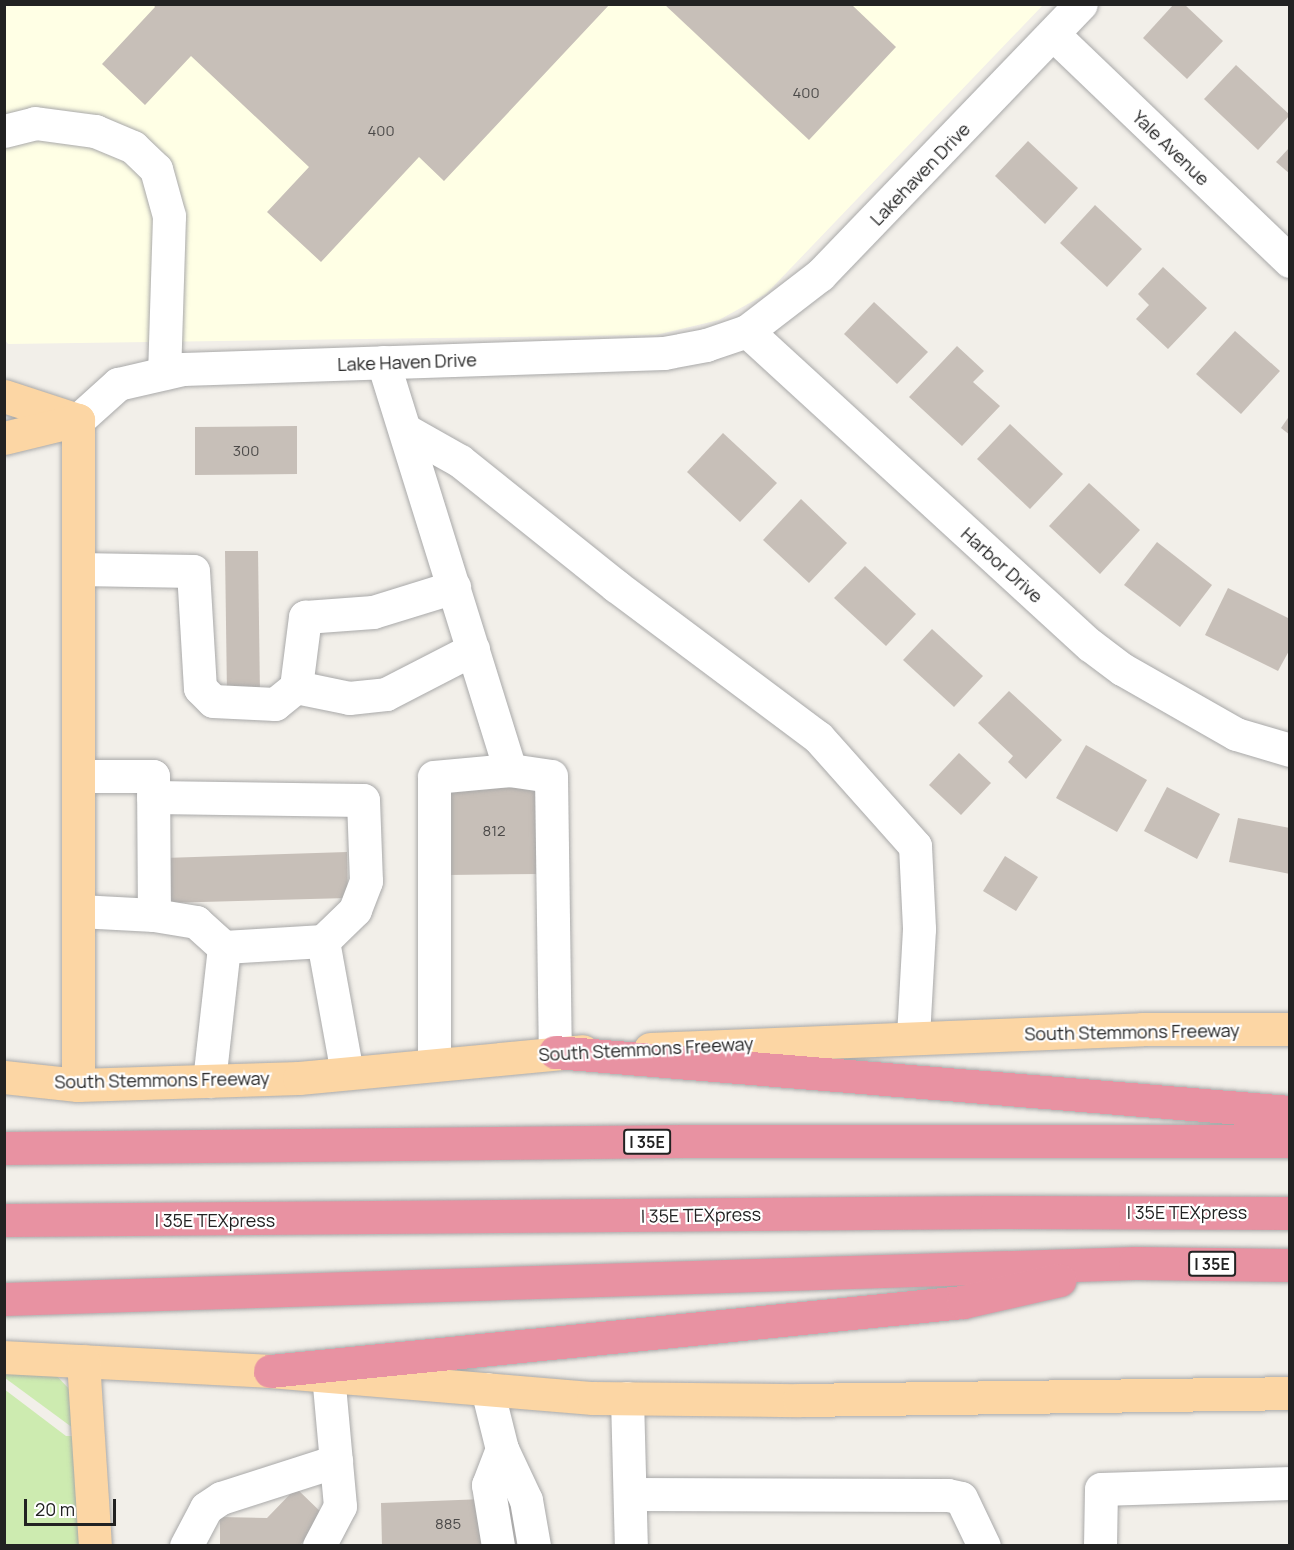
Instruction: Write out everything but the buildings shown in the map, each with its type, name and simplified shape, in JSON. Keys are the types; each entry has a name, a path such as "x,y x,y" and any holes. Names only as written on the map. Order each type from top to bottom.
{"highway":[{"path":"555,1052 1290,1112"},
{"name":"I 35E","path":"4,1148 682,1141 1290,1141"},
{"name":"I 35E TEXpress","path":"4,1220 973,1212 1290,1213"},
{"path":"270,1371 963,1302 1135,1263"},
{"name":"I 35E","path":"4,1299 1135,1263 1290,1265"}],"main road":[{"path":"4,396 78,420"},
{"path":"4,438 78,420"},
{"path":"78,420 80,569 78,1085"},
{"name":"South Stemmons Freeway","path":"4,1077 78,1085 209,1081 347,1073 555,1052 1142,1029 1290,1029"},
{"path":"4,1357 270,1371 627,1398 1290,1393"},
{"path":"83,1361 95,1545"}],"street":[{"name":"Lakehaven Drive","path":"747,331 820,275 1081,4"},
{"name":"Yale Avenue","path":"1053,34 1290,261"},
{"path":"4,131 35,123 95,131 132,147 156,169 169,216 164,373"},
{"name":"Lake Haven Drive","path":"78,420 118,384 183,369 664,353 706,345 747,331"},
{"name":"Harbor Drive","path":"747,331 1090,645 1122,669 1236,734 1290,750"},
{"path":"383,362 510,770"},
{"path":"405,430 460,460 735,678 818,737 915,846 920,929 914,1038"},
{"path":"80,569 193,571 200,688 213,701 275,704 296,687 305,617 373,612 454,587"},
{"path":"296,687 349,698 386,694 473,649"},
{"path":"434,1064 434,777 510,770 551,776 555,1052"},
{"path":"80,776 153,776 154,915"},
{"path":"79,911 154,915 196,922 224,947 323,941 355,910 366,881 363,800 153,797"},
{"path":"323,941 347,1073"},
{"path":"209,1081 224,947"},
{"path":"328,1376 345,1545"},
{"path":"487,1389 502,1449 526,1500 534,1545"},
{"path":"627,1398 631,1545"},
{"path":"498,1545 488,1485 502,1449"},
{"path":"186,1545 206,1508 221,1498 336,1461"},
{"path":"1100,1545 1101,1489 1290,1483"},
{"path":"630,1494 948,1495 961,1498 984,1545"},
{"path":"319,1545 340,1506"}],"shaded area":[{"path":"5,5 1043,5 766,294 719,320 656,335 8,344 5,340"}],"green space":[{"path":"5,1363 53,1372 73,1393 73,1428 5,1378"},
{"path":"4,1389 66,1436 74,1436 84,1545 5,1545"}]}
